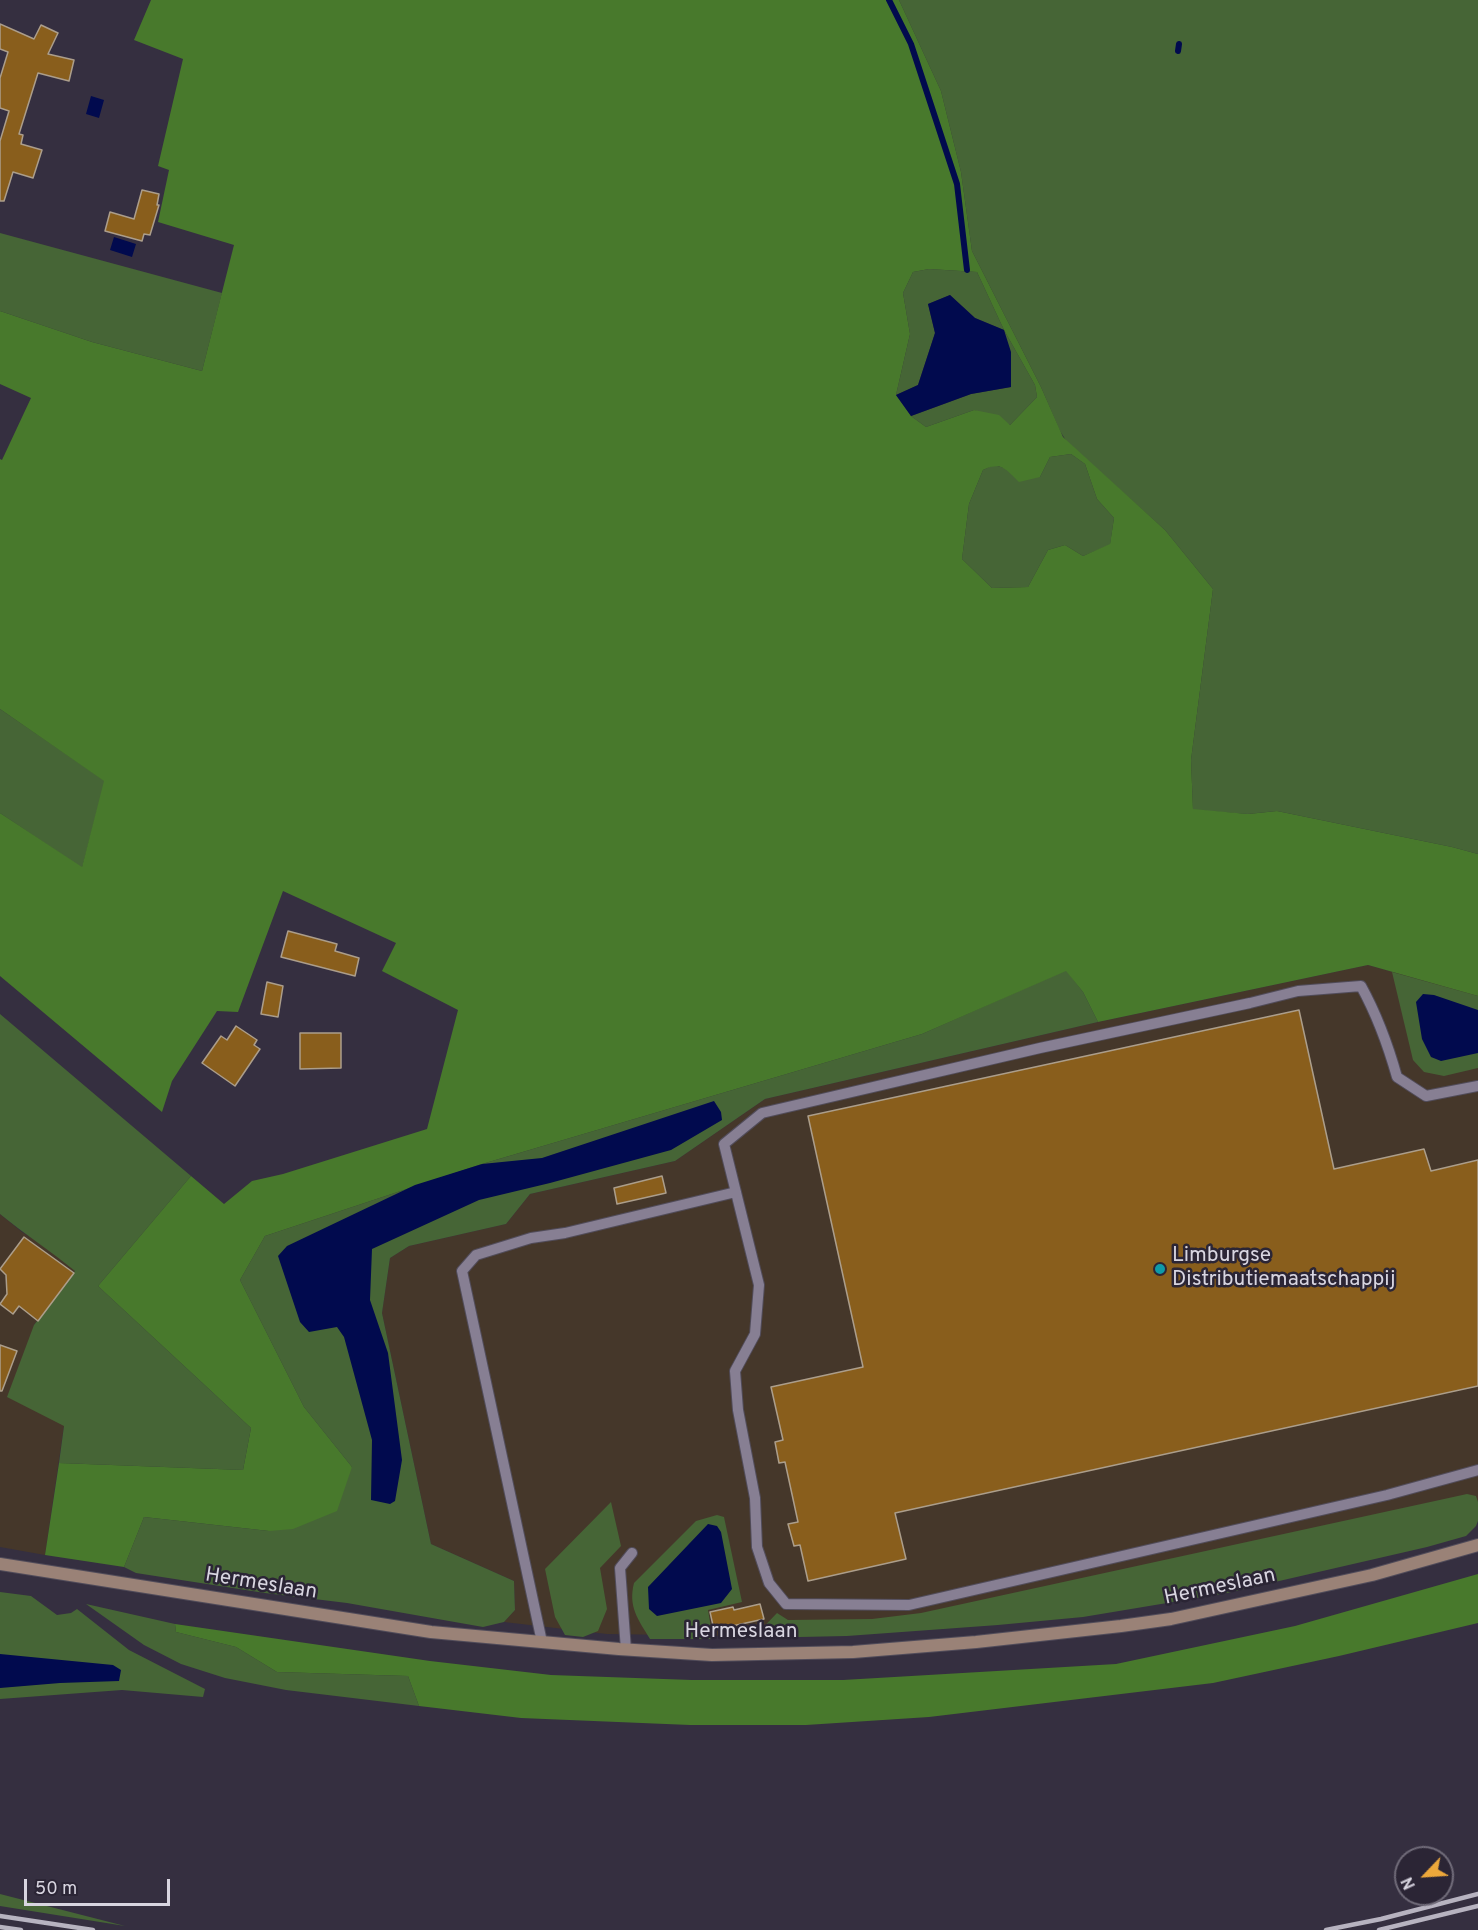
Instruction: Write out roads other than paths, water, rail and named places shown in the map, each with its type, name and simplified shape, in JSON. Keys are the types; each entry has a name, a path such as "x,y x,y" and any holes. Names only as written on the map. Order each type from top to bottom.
{"street":[{"name":"Hermeslaan","path":"0,1564 431,1632 626,1650 712,1655 853,1652 976,1642 1171,1619 1361,1577 1478,1545"}],"lane":[{"path":"1478,1086 1426,1096 1397,1077 1388,1044 1361,986 1298,991 762,1113 724,1144 759,1285 755,1334 735,1371 738,1410 755,1498 757,1547 769,1583 786,1604 909,1605 1387,1495 1478,1470"},
{"path":"542,1642 462,1271 476,1255 531,1238 565,1233 736,1192"},
{"path":"626,1650 620,1568 632,1553"}],"waterway":[{"path":"889,0 911,44 957,184 967,270"},
{"path":"1178,51 1179,44"}],"railway":[{"path":"1326,1930 1381,1919 1478,1894"},
{"path":"1379,1930 1478,1906"},
{"path":"0,1916 93,1930"},
{"path":"0,1927 21,1930"}],"place":[{"name":"Limburgse Distributiemaatschappij","path":"1160,1269"}]}
